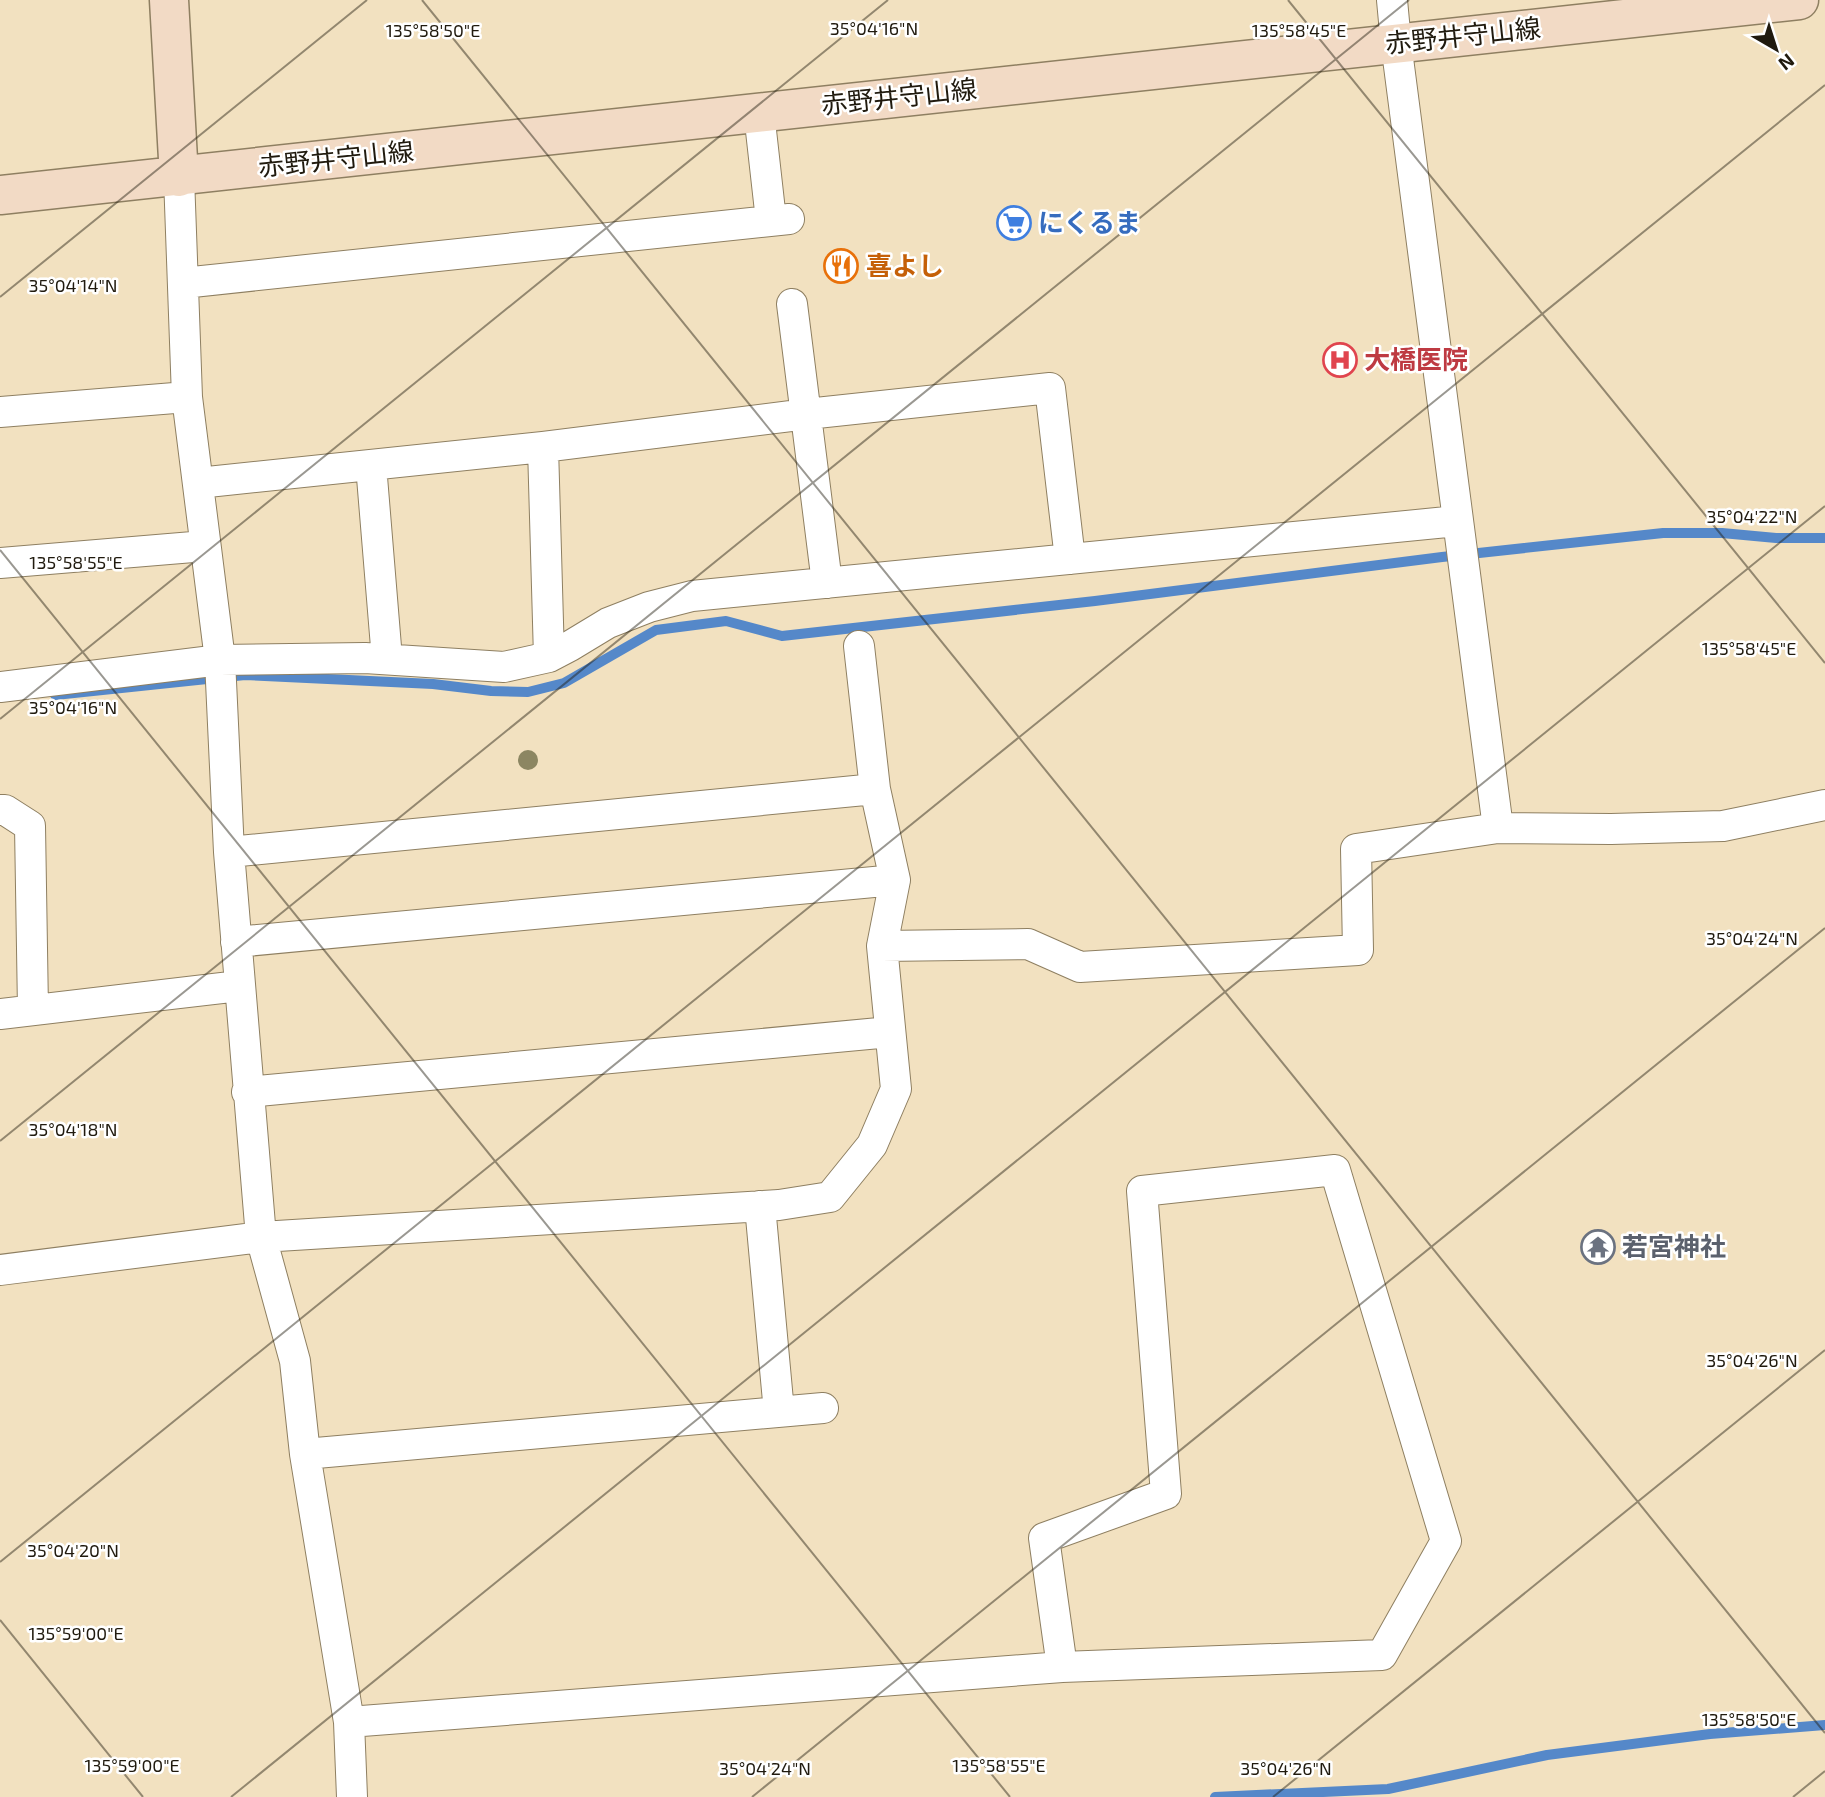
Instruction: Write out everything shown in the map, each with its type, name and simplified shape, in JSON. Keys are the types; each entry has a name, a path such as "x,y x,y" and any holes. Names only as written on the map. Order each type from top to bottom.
{"main road":[{"path":"169,0 178,177"},
{"name":"赤野井守山線","path":"0,195 1799,0"}],"street":[{"path":"1392,0 1498,828"},
{"path":"183,283 780,219 759,113"},
{"path":"178,177 187,397 220,660 229,852 261,1237 295,1361 306,1454 349,1722 352,1797"},
{"path":"792,304 827,583"},
{"path":"198,483 543,447 807,414 1050,388 1070,559"},
{"path":"0,412 187,397"},
{"path":"543,447 548,657"},
{"path":"371,465 387,659"},
{"path":"0,687 220,660 387,659 504,667 548,657 608,623 649,607 692,596 1457,521"},
{"path":"0,563 205,546"},
{"path":"0,1270 261,1237 760,1206 830,1197 872,1145 896,1089 882,946 895,880 875,789 859,646"},
{"path":"229,852 875,789"},
{"path":"882,946 1028,944 1080,967 1358,950 1356,849 1498,828 1723,826 1825,804"},
{"path":"0,810 5,810 30,827 33,1010"},
{"path":"236,942 895,880"},
{"path":"0,1014 239,986"},
{"path":"247,1092 890,1032"},
{"path":"349,1722 1062,1667 1382,1655 1446,1541 1335,1170 1142,1191 1166,1494 1044,1538 1062,1667"},
{"path":"760,1206 779,1412"},
{"path":"306,1454 823,1408"}],"waterway":[{"path":"55,695 245,675 433,684 491,691 528,692 564,683 656,630 726,621 782,636 1663,533 1825,538"},
{"path":"1215,1797 1388,1789 1547,1755 1710,1734 1825,1725"}],"place":[{"name":"にくるま","path":"1014,223"},
{"name":"喜よし","path":"841,266"},
{"name":"大橋医院","path":"1340,360"},
{"name":"若宮神社","path":"1598,1247"}]}
